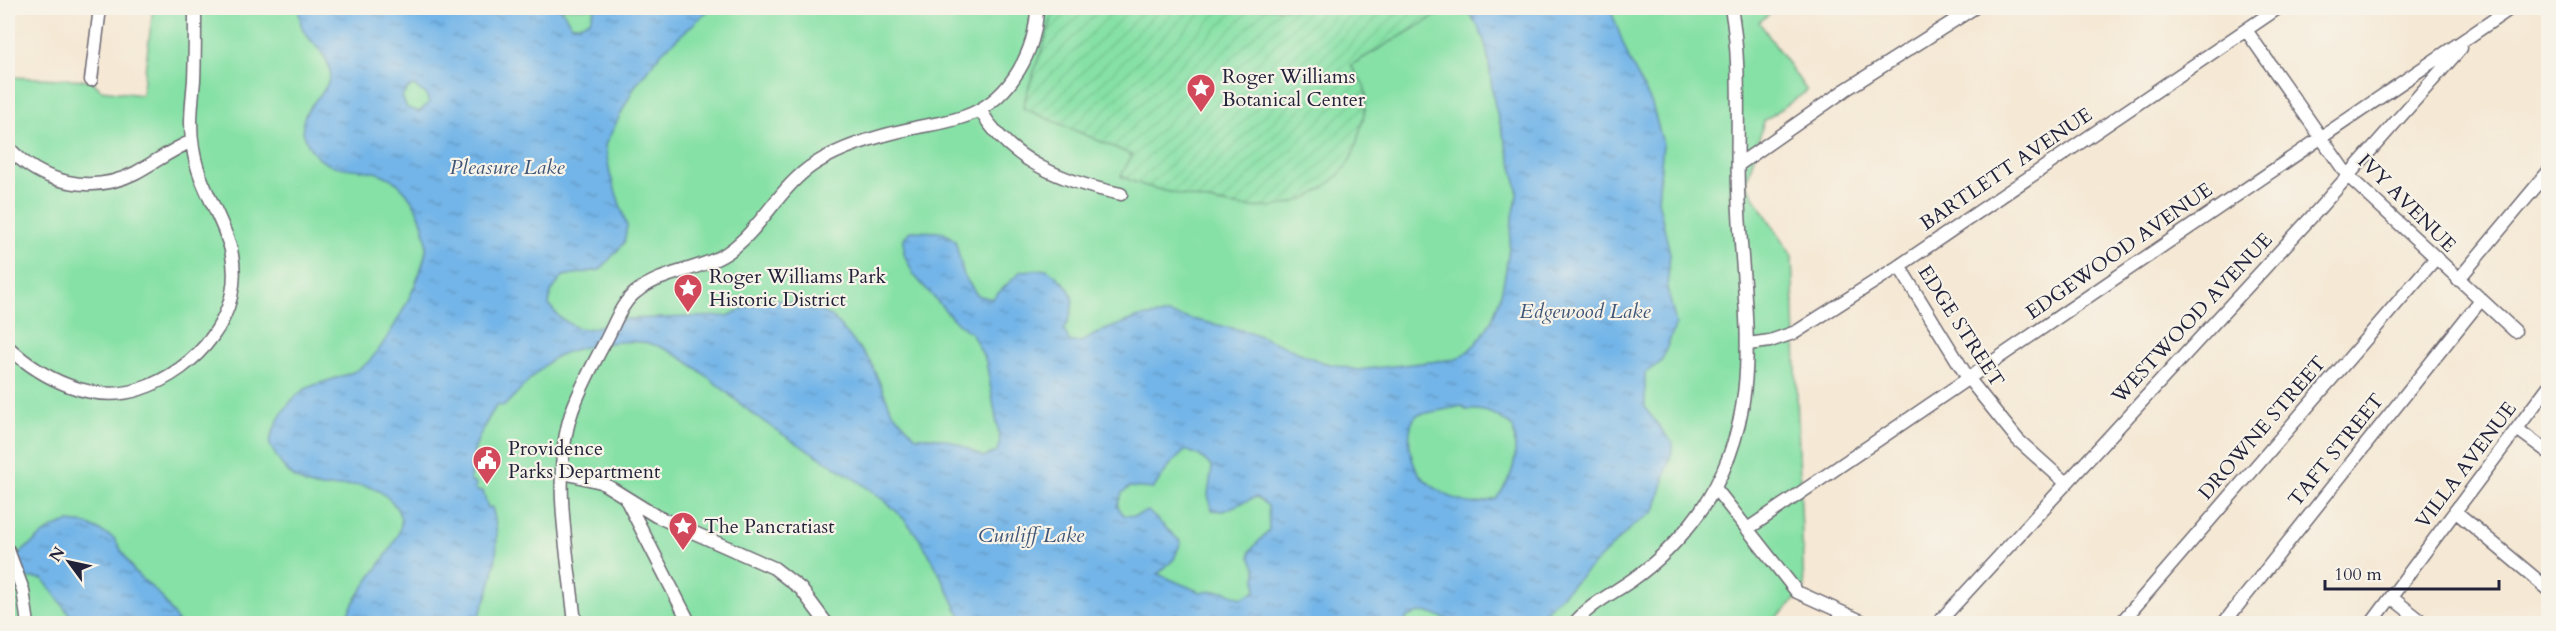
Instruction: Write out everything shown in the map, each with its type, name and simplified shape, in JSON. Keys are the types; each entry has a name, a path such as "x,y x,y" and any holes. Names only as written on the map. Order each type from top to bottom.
{"street":[{"path":"91,80 100,8"},
{"path":"8,347 54,380 85,390 115,394 135,391 168,377 206,346 221,323 230,300 233,263 225,234 198,173 192,141 195,8"},
{"path":"575,624 564,520 564,473 572,412 595,360 630,297 642,287 699,267 731,249 756,228 794,180 816,163 880,136 946,122 980,110 1006,88 1020,68 1032,42 1037,8"},
{"path":"1574,624 1586,611 1642,572 1667,550 1693,520 1715,488 1737,436 1746,390 1748,344 1731,8"},
{"path":"1738,165 1845,90 1974,8"},
{"name":"BARTLETT AVENUE","path":"1748,344 1770,341 1796,332 1899,266 2278,8"},
{"name":"EDGEWOOD AVENUE","path":"1749,528 2320,136 2511,8"},
{"name":"IVY AVENUE","path":"2246,30 2348,176 2480,301 2516,331"},
{"name":"WESTWOOD AVENUE","path":"1937,624 2348,176 2472,36"},
{"path":"980,110 1004,141 1034,164 1067,180 1121,194"},
{"path":"8,147 19,159 44,174 67,183 94,185 129,176 192,141"},
{"path":"2458,280 2548,172"},
{"name":"DROWNE STREET","path":"2120,624 2435,259"},
{"name":"EDGE STREET","path":"1899,266 1968,378 2018,440 2066,483"},
{"name":"TAFT STREET","path":"2223,624 2480,301"},
{"name":"VILLA AVENUE","path":"2371,624 2548,387"},
{"path":"2517,429 2548,452"},
{"path":"564,473 601,482 656,516 774,568 801,589 827,624"},
{"path":"1715,488 1749,528 1797,592 1868,624"},
{"path":"624,496 690,624"},
{"path":"2455,511 2548,589"},
{"path":"8,550 21,585 28,624"},
{"path":"2391,597 2426,624"}],"green space":[{"path":"153,8 1774,8 1775,10 1759,22 1807,91 1764,121 1746,184 1792,256 1804,591 1771,623 8,624 8,77 91,80 101,90 142,95"},
{"name":"Roger Williams Botanical Center","path":"1054,8 1449,8 1351,65 1364,86 1365,107 1353,153 1337,176 1310,196 1293,203 1258,208 1222,204 1129,180 1121,176 1132,155 1023,108"}],"water":[{"path":"298,8 561,8 571,25 580,25 590,20 595,8 711,8 661,53 635,86 605,145 610,174 627,226 624,243 600,270 563,276 551,292 549,305 560,318 577,328 588,329 626,319 728,316 746,307 775,299 816,309 833,317 870,361 892,411 916,437 934,437 951,441 983,457 997,452 1000,441 986,361 972,334 953,319 914,275 904,254 904,238 910,231 942,232 955,240 964,276 977,295 992,299 1021,271 1047,269 1063,283 1072,295 1072,310 1064,330 1070,342 1081,342 1139,317 1168,314 1250,332 1321,362 1357,370 1457,359 1473,347 1485,332 1500,298 1517,193 1513,167 1494,101 1487,51 1480,30 1465,8 1610,8 1629,59 1652,104 1663,144 1658,200 1670,254 1667,288 1676,324 1661,362 1645,373 1645,408 1672,443 1672,451 1655,511 1634,525 1533,623 1472,624 1454,622 1435,614 1423,613 1406,618 1405,624 964,623 917,536 896,511 880,497 760,419 688,362 657,346 642,342 620,342 594,345 558,356 538,372 504,406 497,405 486,423 474,451 470,481 476,484 476,491 483,491 488,508 492,507 497,537 491,581 476,623 357,623 348,614 360,592 393,545 401,524 398,510 381,492 370,487 359,485 312,486 300,481 285,469 269,443 279,418 297,395 312,386 354,372 375,355 396,324 415,285 426,251 426,238 417,209 399,185 372,171 343,168 325,163 311,149 304,135 305,114 324,90 330,72 323,55 303,30","holes":["414,86 426,94 429,103 419,112 407,108 402,97 408,88","1462,406 1466,410 1491,413 1513,427 1515,457 1511,474 1496,499 1482,503 1463,502 1441,492 1422,477 1412,459 1410,442 1411,427 1417,415","1186,450 1200,456 1212,467 1208,495 1212,510 1223,511 1256,497 1268,506 1269,530 1250,551 1250,557 1256,569 1256,591 1241,598 1224,591 1200,592 1158,574 1174,559 1181,542 1148,511 1135,516 1124,515 1117,506 1122,493 1130,487 1153,489 1170,465"]},
{"path":"69,522 87,524 114,538 134,571 160,595 179,623 76,623 43,579 24,578 8,585 8,561 50,529"}],"place":[{"name":"Roger Williams Botanical Center","path":"1201,114"},
{"name":"Roger Williams Park Historic District","path":"688,314"},
{"name":"Providence Parks Department","path":"487,486"},
{"name":"The Pancratiast","path":"683,552"}],"water label":[{"name":"Pleasure Lake","path":"507,167"},
{"name":"Edgewood Lake","path":"1585,311"},
{"name":"Cunliff Lake","path":"1031,535"}]}
